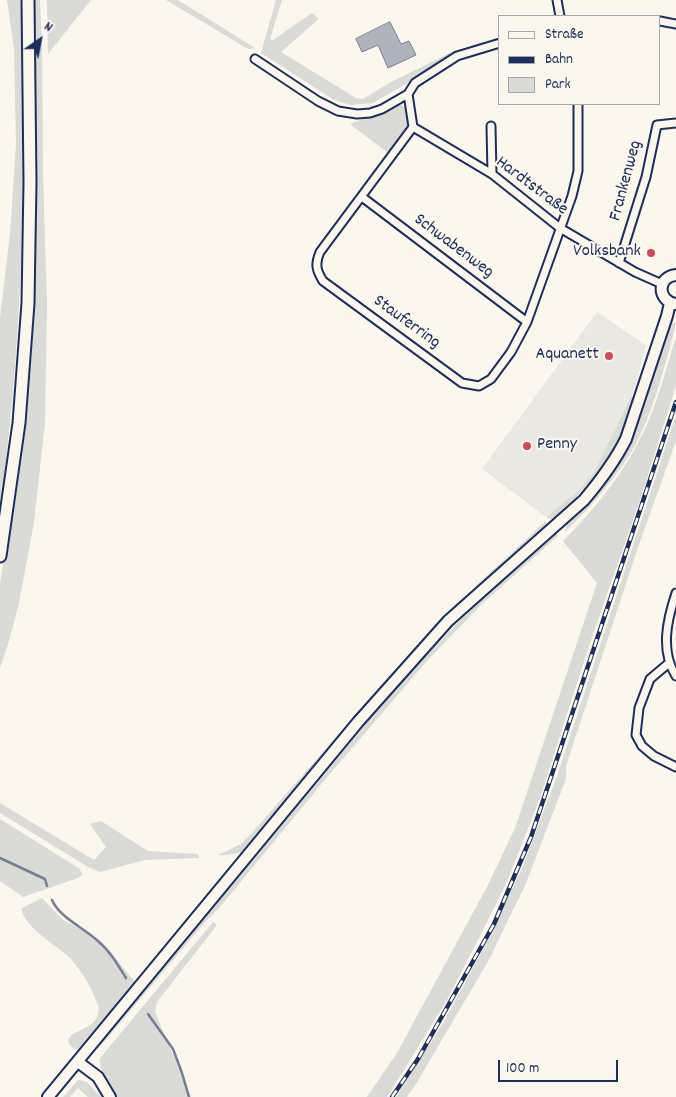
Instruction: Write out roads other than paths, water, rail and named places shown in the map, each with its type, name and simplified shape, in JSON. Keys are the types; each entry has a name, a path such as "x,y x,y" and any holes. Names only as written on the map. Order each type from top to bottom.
{"main road":[{"path":"0,556 19,423 28,303 30,182 28,0"}],"street":[{"path":"557,0 560,15"},
{"path":"661,21 676,24"},
{"path":"255,59 318,101 338,111 357,114 370,113 382,109 408,94 415,83 456,56 498,44"},
{"path":"408,94 414,127"},
{"name":"Stauferring","path":"414,127 320,252 316,261 316,271 323,281 462,383 479,386 491,380 511,352 527,322 572,196 578,172 578,105"},
{"name":"Frankenweg","path":"619,263 646,177 657,125 676,123"},
{"path":"491,126 492,174"},
{"name":"Hardtstraße","path":"414,127 492,174 560,228 634,272 662,284"},
{"name":"Schwabenweg","path":"362,197 527,322"},
{"path":"48,1097 364,716 448,621 584,500 610,466 626,439 673,304 666,301 661,294 662,284 667,278 676,275"},
{"path":"676,593 670,612 667,632 669,663 676,676"},
{"path":"669,663 650,679 639,708 636,735 642,746 654,756 676,767"},
{"path":"78,1062 98,1077 110,1097"}],"waterway":[{"path":"0,858 45,879 47,886"},
{"path":"52,900 66,917 102,945 114,958 126,978"},
{"path":"148,1014 173,1049 189,1097"}],"railway":[{"path":"392,1097 418,1059 494,924 531,837 676,402"}],"place":[{"name":"Volksbank","path":"651,253"},
{"name":"Aquanett","path":"609,356"},
{"name":"Penny","path":"527,446"}]}
